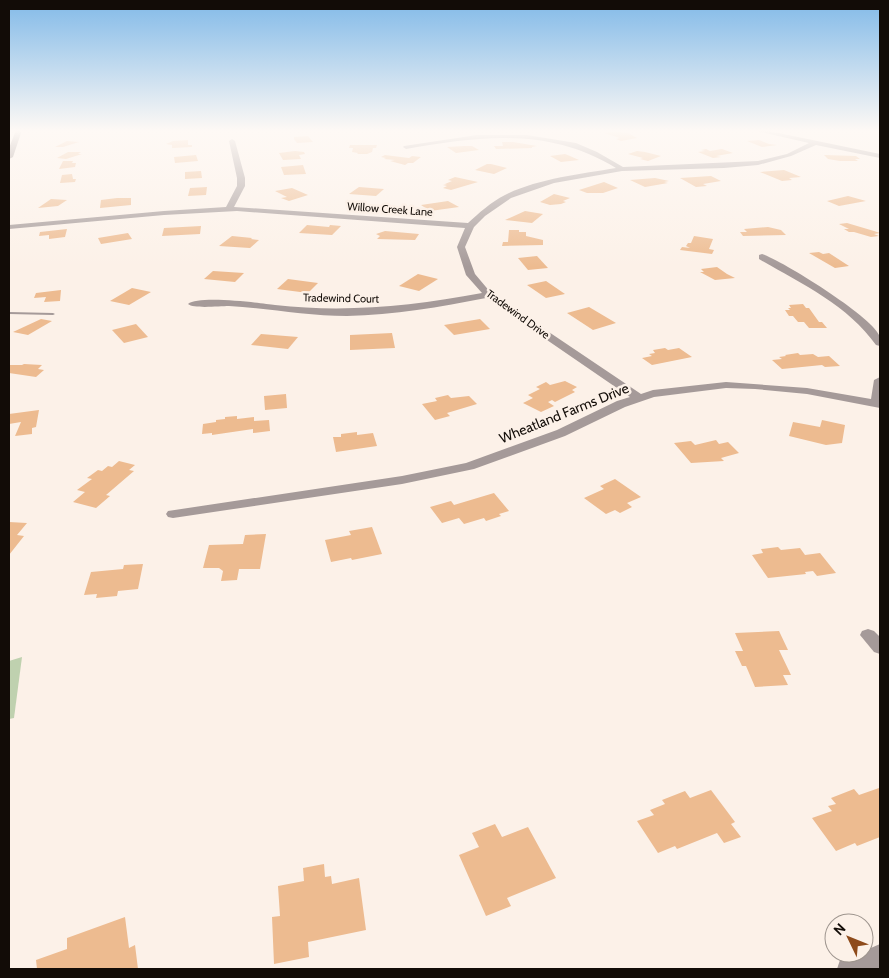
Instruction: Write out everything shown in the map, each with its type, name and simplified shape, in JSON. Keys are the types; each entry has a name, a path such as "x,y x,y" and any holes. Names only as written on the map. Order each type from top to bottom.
{"street":[{"path":"228,210 239,190 241,176"},
{"name":"Tradewind Drive","path":"584,176 553,181 508,196 482,214 470,226 461,247 471,275 488,295 639,398"},
{"name":"Willow Creek Lane","path":"9,227 171,212 228,210 276,211 470,226"},
{"path":"762,257 856,316 870,328 880,343"},
{"name":"Tradewind Court","path":"193,304 228,302 325,312 363,313 423,306 488,295"},
{"path":"878,404 880,380"},
{"name":"Wheatland Farms Drive","path":"173,514 402,480 469,466 561,433 621,404 653,394 726,385 798,390 878,404"},
{"path":"868,635 880,648"},
{"path":"849,969 880,956"}],"lane":[{"path":"9,313 52,314"}],"green space":[{"path":"22,657 14,718 9,719 9,661"}],"building":[{"path":"62,176 72,176 73,179 76,179 75,182 60,183"},
{"path":"185,176 202,176 202,178 185,179"},
{"path":"711,176 721,181 703,184 707,186 696,187 680,178"},
{"path":"769,176 801,177 789,178 792,180 782,181"},
{"path":"455,177 478,182 451,190 443,188 447,186 443,185 452,181 448,180"},
{"path":"655,178 669,181 664,182 668,183 645,187 630,180"},
{"path":"604,182 618,188 603,193 587,193 579,190"},
{"path":"207,187 206,195 188,196 190,188"},
{"path":"359,187 384,189 376,196 349,194"},
{"path":"292,188 308,195 289,201 281,198 287,197 275,191"},
{"path":"554,194 570,198 561,204 550,205 540,202"},
{"path":"848,196 866,201 839,206 827,201"},
{"path":"131,198 131,205 100,208 101,200"},
{"path":"51,199 67,200 58,206 38,208"},
{"path":"448,201 459,207 430,211 421,205"},
{"path":"525,211 543,214 532,223 505,220"},
{"path":"847,223 880,233 874,234 879,236 871,237 849,232 844,229 849,229 839,224"},
{"path":"307,225 341,226 332,235 299,233"},
{"path":"201,226 200,234 162,236 164,228"},
{"path":"768,227 781,230 786,235 743,236 740,232 747,232 744,229"},
{"path":"67,229 65,237 49,239 49,235 39,236 40,232"},
{"path":"509,230 526,232 526,236 543,240 543,245 502,246 503,242 508,242"},
{"path":"385,231 419,234 415,240 377,239 380,236 376,234"},
{"path":"128,233 132,239 101,244 98,238"},
{"path":"232,236 259,240 250,248 219,246"},
{"path":"694,236 713,239 709,249 714,250 712,254 680,250 682,247 690,248 686,246 688,243 691,243"},
{"path":"819,252 823,254 829,253 849,266 835,268 809,253"},
{"path":"537,256 548,268 528,270 518,258"},
{"path":"717,267 735,278 715,280 700,272 704,272 701,269"},
{"path":"213,271 244,273 235,282 204,279"},
{"path":"418,274 438,279 419,291 399,286"},
{"path":"288,279 318,283 308,293 277,289"},
{"path":"546,281 565,294 546,298 527,285"},
{"path":"132,288 151,292 129,305 110,301"},
{"path":"61,290 60,301 44,302 46,297 34,298 36,293"},
{"path":"803,304 827,328 809,328 804,322 798,322 793,316 789,316 785,310 790,310 788,308 791,308 789,305"},
{"path":"589,307 616,323 593,330 567,313"},
{"path":"41,319 52,321 28,335 13,332"},
{"path":"480,319 490,329 454,335 444,325"},
{"path":"136,324 148,337 124,343 112,330"},
{"path":"392,333 395,348 350,350 350,335"},
{"path":"261,334 298,337 288,349 251,345"},
{"path":"665,348 668,350 679,348 692,357 652,365 642,358 652,356 649,354 655,353 653,350"},
{"path":"798,353 800,355 813,354 818,357 829,356 840,366 825,367 822,365 782,369 772,360 782,359 779,357"},
{"path":"9,365 42,365 38,369 44,370 36,377 9,373"},
{"path":"565,381 577,387 572,390 575,392 555,402 552,400 548,402 554,406 541,412 523,403 533,398 528,395 540,389 536,387 546,382 550,385"},
{"path":"286,394 287,408 265,410 264,396"},
{"path":"448,395 451,398 469,396 477,404 447,413 450,416 435,420 422,404 437,401 435,398"},
{"path":"39,410 36,427 32,428 32,434 15,436 21,422 9,424 9,414"},
{"path":"237,416 237,419 254,417 254,421 269,420 270,431 253,433 253,429 212,435 212,433 202,434 203,424 216,422 216,420 225,419 225,417"},
{"path":"822,420 845,425 842,443 826,445 789,436 793,422 820,427"},
{"path":"357,432 357,435 373,433 377,446 336,452 333,437 341,437 341,434"},
{"path":"716,440 719,444 728,442 739,453 721,458 724,461 691,463 674,443 691,441 695,445"},
{"path":"119,461 135,465 129,470 134,471 106,495 110,496 96,508 73,502 85,492 77,490 92,479 87,478 98,470 102,471 108,466 112,467"},
{"path":"615,479 641,497 627,503 632,507 620,513 615,510 606,514 584,498 604,489 600,486"},
{"path":"494,493 509,511 486,521 484,518 464,524 459,518 442,523 430,507 451,501 454,505"},
{"path":"9,522 27,523 17,535 24,536 9,555"},
{"path":"372,527 382,554 331,562 325,540 351,535 349,531"},
{"path":"266,534 260,569 239,569 237,580 221,581 223,571 219,568 203,568 209,545 243,544 245,535"},
{"path":"778,547 781,550 800,548 805,555 820,553 836,573 817,576 813,571 805,572 806,574 768,578 752,555 763,553 761,549"},
{"path":"143,564 138,589 118,591 117,596 96,598 97,594 84,595 91,572 123,569 124,565"},
{"path":"779,631 788,650 779,650 791,675 783,675 788,685 755,687 746,666 742,666 735,651 743,651 735,633"},
{"path":"879,788 880,837 857,846 855,843 836,851 812,818 832,811 828,806 836,804 831,798 854,789 859,795"},
{"path":"711,790 735,822 731,824 741,837 724,843 717,833 677,849 675,846 658,853 637,821 654,815 650,810 665,804 662,800 685,791 690,798"},
{"path":"495,824 502,837 528,827 556,878 507,898 511,906 486,916 459,855 479,847 472,833"},
{"path":"324,864 325,877 331,876 332,884 359,878 366,930 308,942 309,957 274,964 272,917 280,916 278,886 304,881 303,868"},
{"path":"125,917 129,948 135,945 138,969 37,969 36,960 67,949 67,938"}]}
